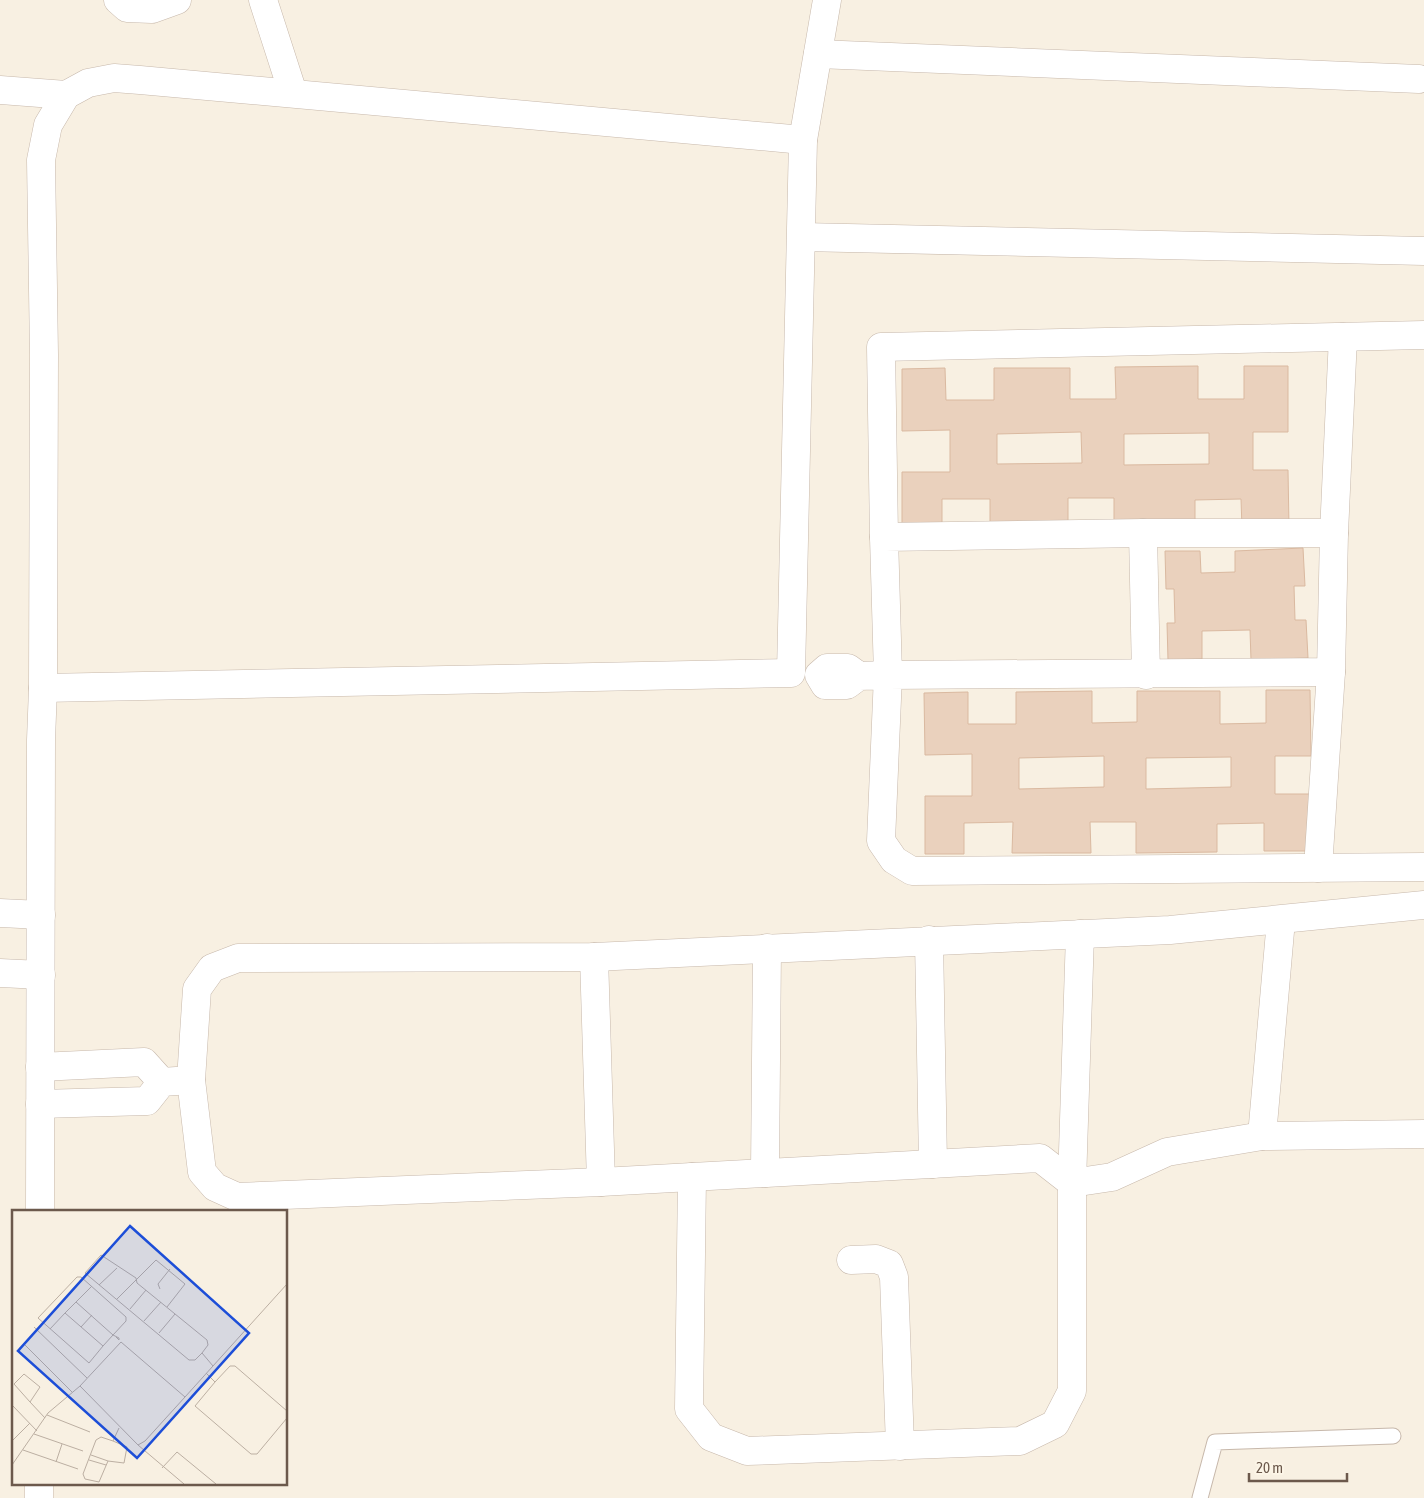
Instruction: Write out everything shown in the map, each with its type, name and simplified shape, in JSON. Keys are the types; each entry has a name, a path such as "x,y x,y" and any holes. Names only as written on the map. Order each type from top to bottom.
{"street":[{"path":"118,0 127,8 152,9 177,0"},
{"path":"263,0 293,93"},
{"path":"791,673 803,140 827,0"},
{"path":"818,54 1419,79"},
{"path":"40,1210 44,354 40,160 48,125 66,95 88,83 114,78 803,140"},
{"path":"0,90 66,95"},
{"path":"802,237 1424,251"},
{"path":"1424,334 881,347 888,675 882,841 894,860 912,871 1424,867"},
{"path":"1318,868 1331,672 1334,533 1343,337"},
{"path":"884,537 1143,533 1334,533"},
{"path":"1143,533 1146,674"},
{"path":"43,688 791,673 824,676 848,668 859,676 1331,672"},
{"path":"1424,905 1170,930 594,957 238,958 212,968 196,989 191,1080 202,1172 215,1187 237,1197 601,1182 1040,1158 1072,1184 1112,1177 1167,1152 1262,1136 1424,1134"},
{"path":"0,913 41,915"},
{"path":"1262,1136 1281,920"},
{"path":"692,1177 689,1409 711,1437 747,1451 1020,1442 1055,1424 1072,1391 1072,1184 1080,934"},
{"path":"929,940 933,1164"},
{"path":"765,1173 767,948"},
{"path":"594,957 601,1182"},
{"path":"0,973 41,974"},
{"path":"40,1067 144,1062 162,1082"},
{"path":"40,1104 146,1101 162,1082 191,1080"},
{"path":"851,1260 876,1259 889,1264 894,1277 900,1446"}],"lane":[{"path":"1200,1498 1215,1442 1393,1436"}],"building":[{"path":"1198,366 1198,399 1244,399 1244,366 1288,366 1288,432 1253,432 1253,470 1288,470 1289,527 1242,528 1241,499 1195,500 1195,528 1114,528 1114,498 1068,498 1068,529 990,529 990,499 942,499 942,530 902,530 902,472 950,472 950,430 902,431 902,369 945,368 946,400 994,400 994,368 1070,368 1070,399 1116,399 1115,367","holes":["1081,432 1082,463 997,464 997,434","1209,433 1209,464 1124,465 1124,434"]},
{"path":"1303,548 1305,586 1294,586 1295,620 1306,620 1308,658 1251,660 1250,630 1202,631 1202,659 1168,660 1167,623 1175,623 1174,589 1166,589 1165,551 1200,551 1201,573 1235,572 1235,551"},
{"path":"1266,690 1310,690 1311,756 1275,756 1275,794 1311,794 1311,851 1264,851 1264,823 1217,824 1217,852 1136,853 1136,822 1090,822 1091,853 1012,853 1013,822 964,823 964,854 925,854 925,796 972,796 972,754 925,755 924,693 968,692 968,724 1016,724 1016,692 1092,691 1092,723 1137,722 1137,691 1220,691 1220,724 1266,723","holes":["1104,756 1104,787 1019,789 1019,758","1231,757 1231,787 1146,789 1146,758"]}]}
